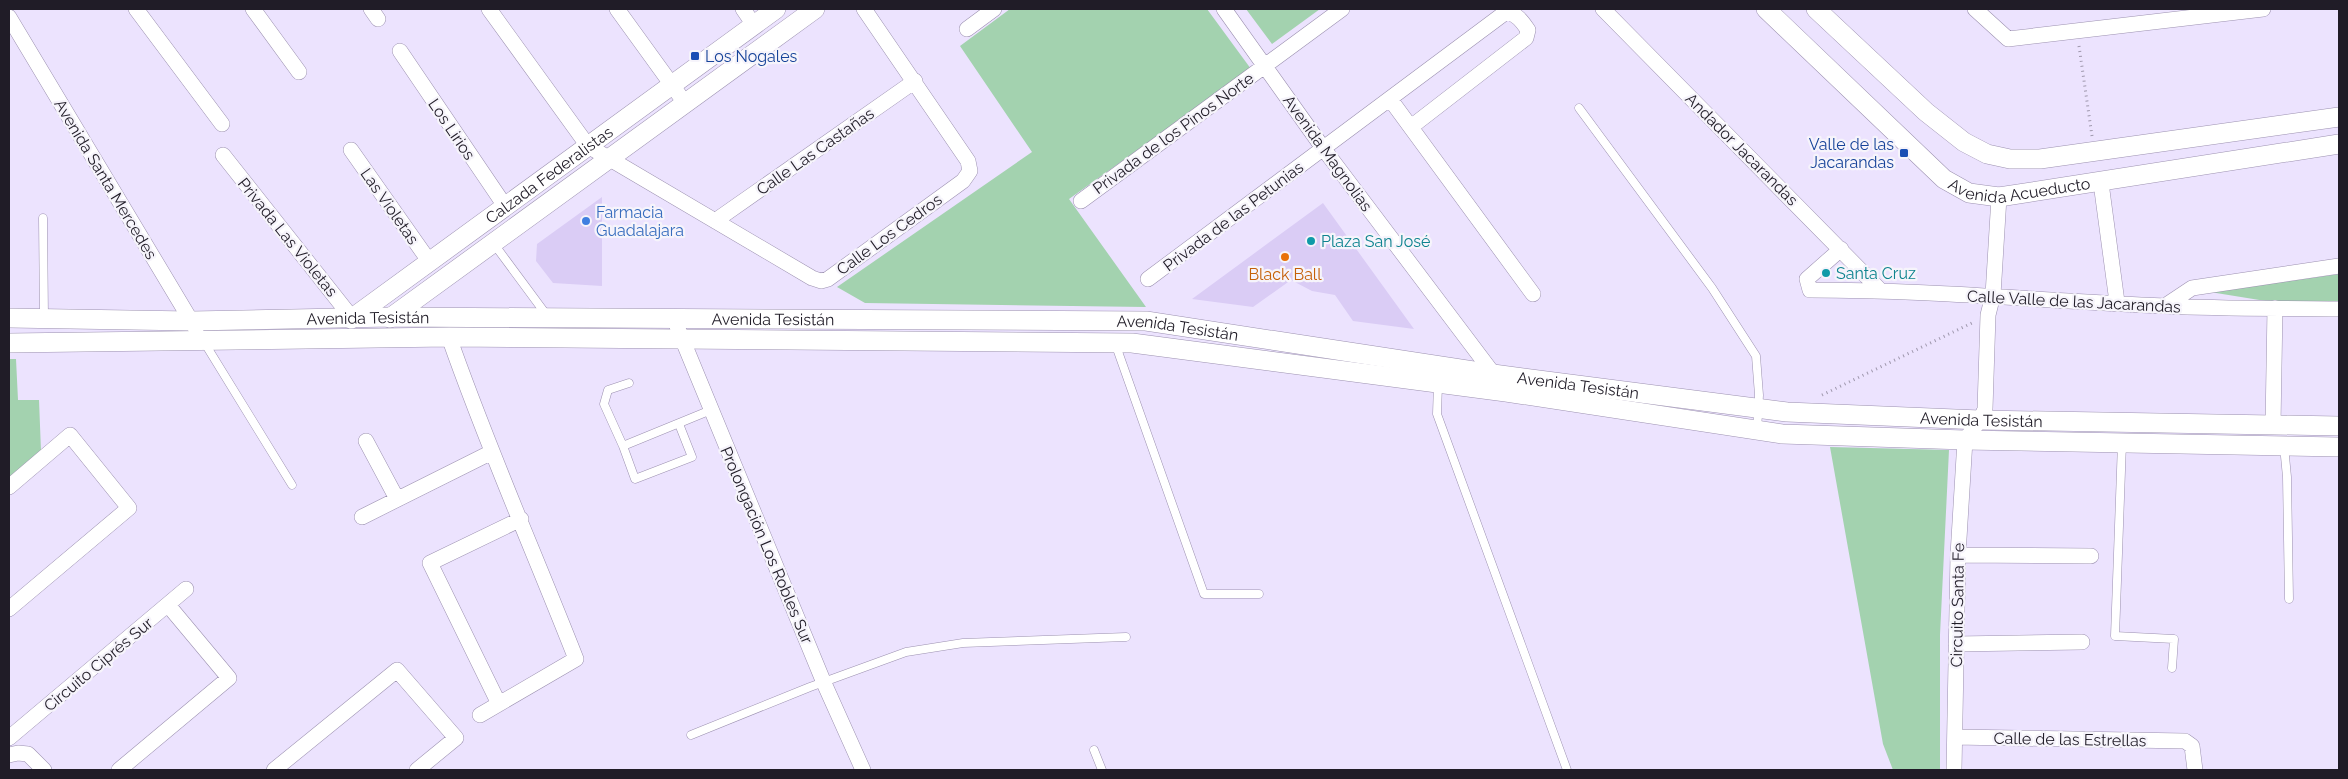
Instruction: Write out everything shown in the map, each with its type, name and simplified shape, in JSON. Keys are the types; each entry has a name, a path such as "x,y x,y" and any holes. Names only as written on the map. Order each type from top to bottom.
{"street":[{"path":"136,9 222,124"},
{"path":"252,9 299,72"},
{"path":"489,9 588,146"},
{"path":"617,9 685,103"},
{"path":"743,9 754,24"},
{"name":"Calzada Federalistas","path":"322,339 776,9"},
{"name":"Calzada Federalistas","path":"362,338 815,9"},
{"name":"Calle Los Cedros","path":"588,146 812,278 821,281 828,279 963,181 970,172 968,161 864,9"},
{"path":"967,29 994,9"},
{"name":"Avenida Magnolias","path":"1224,9 1323,148 1506,392"},
{"path":"1264,65 1342,9"},
{"name":"Andador Jacarandas","path":"1603,9 1880,290"},
{"name":"Avenida Acueducto","path":"1766,9 1944,178 1969,193 1999,198 2339,144"},
{"name":"Avenida Acueducto","path":"1816,9 1926,112 1964,142 1987,154 2010,159 2040,159 2339,118"},
{"path":"1975,9 2008,39 2263,9"},
{"name":"Privada de las Petunias","path":"1148,279 1506,12 1514,13 1528,30 1526,38 1411,127"},
{"name":"Avenida Santa Mercedes","path":"9,17 204,342"},
{"name":"Los Lirios","path":"400,51 505,206"},
{"name":"Privada de los Pinos Norte","path":"1080,201 1264,65"},
{"name":"Calle Las Castañas","path":"715,221 915,81"},
{"path":"1390,99 1533,294"},
{"name":"Las Violetas","path":"351,150 429,261"},
{"name":"Privada Las Violetas","path":"223,156 352,318"},
{"path":"2101,183 2117,302"},
{"path":"1965,440 1980,420 1985,409 1988,315 1993,295 1999,198"},
{"name":"Calle Valle de las Jacarandas","path":"1841,249 1807,279 1810,290 1880,290 1898,293 1993,295 2165,306 2339,309"},
{"path":"2165,306 2192,288 2339,266"},
{"path":"2273,424 2275,308"},
{"name":"Avenida Tesistán","path":"9,318 191,321 391,317 1146,321 1494,374 1759,409 1980,420 2339,426"},
{"name":"Prolongación Los Robles Sur","path":"674,319 824,683 863,770"},
{"path":"962,320 963,341"},
{"path":"449,337 476,415 521,519 576,659 480,715"},
{"name":"Avenida Tesistán","path":"9,343 204,342 449,337 1115,342 1156,345 1506,392 1757,431 1805,435 1965,440 2339,447"},
{"path":"9,486 70,435 129,508 9,609"},
{"name":"Circuito Santa Fe","path":"1954,770 1958,555 1965,440"},
{"path":"366,441 397,499"},
{"path":"362,516 492,452"},
{"path":"499,704 430,563 521,519"},
{"path":"1958,555 2091,556"},
{"name":"Circuito Ciprés Sur","path":"9,738 186,589"},
{"path":"119,770 230,678 168,605"},
{"path":"1956,644 2082,642"},
{"path":"274,770 397,670 456,738 417,770"},
{"name":"Calle de las Estrellas","path":"1955,737 2185,741 2192,746 2194,770"},
{"path":"9,755 28,754 44,770"}],"lane":[{"path":"1579,108 1712,288 1756,356 1759,409 1757,431"},
{"path":"43,218 44,319"},
{"path":"492,242 549,318"},
{"path":"204,342 292,485"},
{"path":"1115,342 1118,357 1204,594 1259,594"},
{"path":"629,382 608,390 604,404 623,446 635,479 692,457 679,424"},
{"path":"1438,384 1437,414 1567,770"},
{"path":"623,446 711,410"},
{"path":"2122,443 2115,636 2174,639 2172,668"},
{"path":"2284,446 2287,477 2289,599"},
{"path":"691,735 906,652 953,645 1126,637"},
{"path":"1094,750 1102,770"}],"path":[{"path":"2077,30 2094,152"},
{"path":"1818,397 1988,315"}],"green space":[{"path":"1010,9 1207,9 1251,69 1069,199 1146,307 865,303 837,287 1032,152 960,46"},
{"path":"1246,9 1320,9 1272,44"},
{"path":"2339,274 2339,304 2278,303 2210,292"},
{"path":"9,359 16,359 18,400 39,400 41,451 9,478"},
{"path":"1830,447 1949,450 1940,635 1940,770 1893,770 1883,744"}],"building":[{"name":"Farmacia Guadalajara","path":"602,197 602,286 553,283 536,261 537,244"},
{"name":"Plaza San José","path":"1323,203 1414,329 1353,321 1335,295 1312,291 1291,280 1253,307 1192,299"}],"place":[{"name":"Los Nogales","path":"695,56"},
{"name":"Valle de las Jacarandas","path":"1904,153"},
{"name":"Farmacia Guadalajara","path":"586,221"},
{"name":"Plaza San José","path":"1311,241"},
{"name":"Black Ball","path":"1285,257"},
{"name":"Santa Cruz","path":"1826,273"}]}
